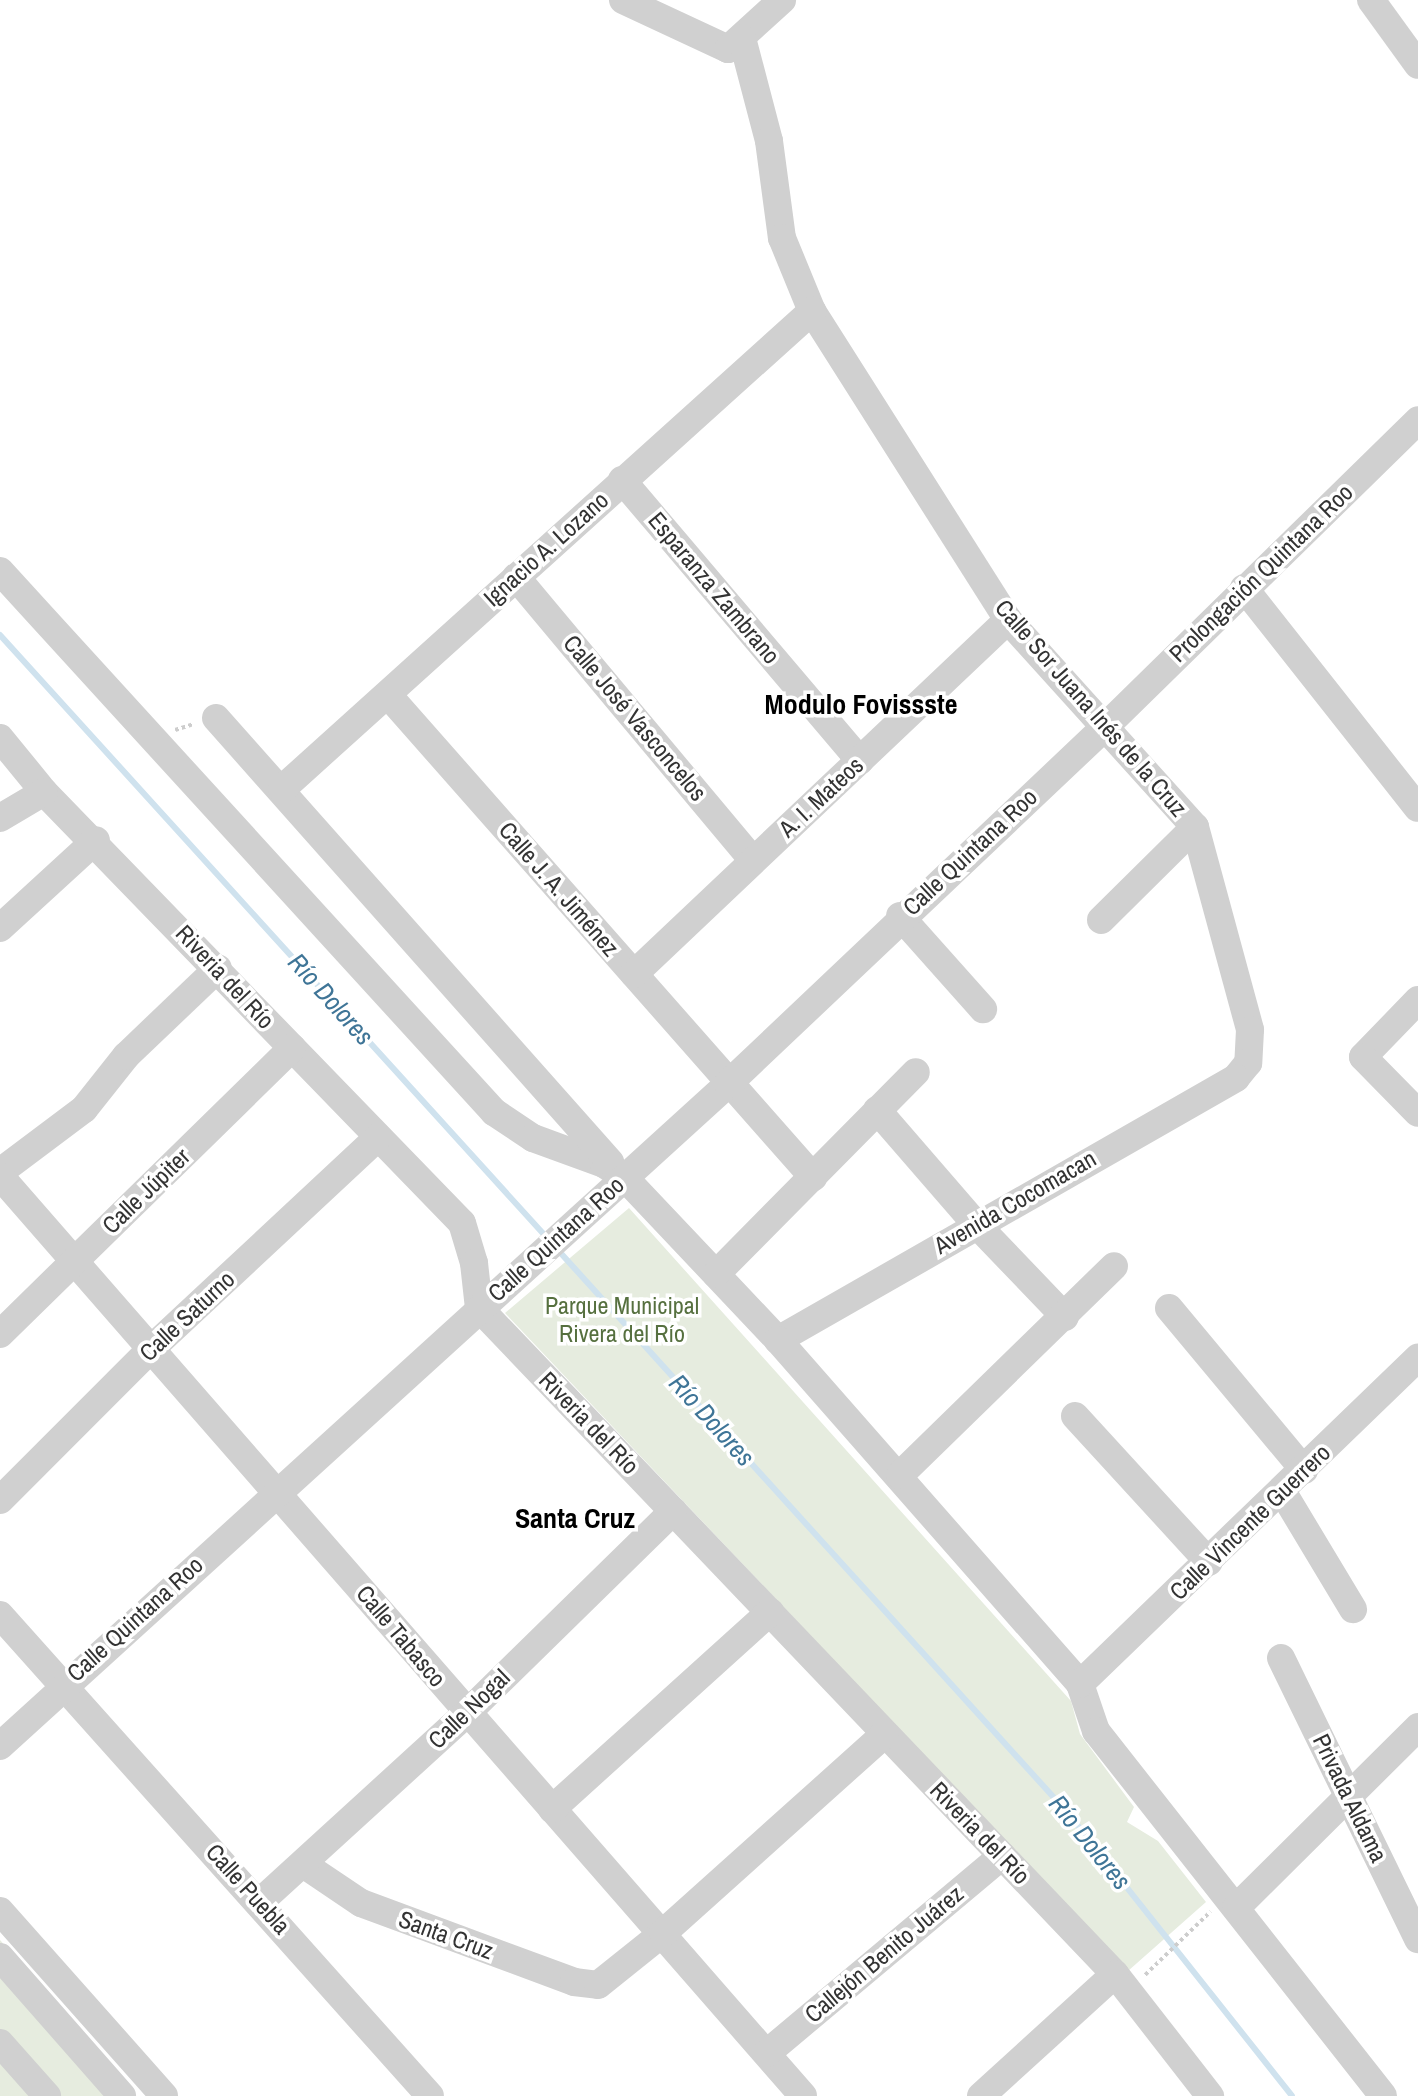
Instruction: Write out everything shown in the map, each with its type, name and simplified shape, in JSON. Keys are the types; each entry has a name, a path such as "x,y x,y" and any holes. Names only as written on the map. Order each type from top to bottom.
{"street":[{"path":"622,0 735,43 782,0"},
{"path":"1371,0 1418,65"},
{"name":"Calle Sor Juana Inés de la Cruz","path":"735,43 769,141 782,238 812,311 1008,621 1195,827 1250,1030 1248,1063"},
{"name":"Ignacio A. Lozano","path":"282,789 812,311"},
{"name":"Prolongación Quintana Roo","path":"1106,726 1418,420"},
{"name":"Esparanza Zambrano","path":"622,480 860,761"},
{"path":"0,570 494,1112 533,1138 604,1164 624,1177"},
{"name":"Calle José Vasconcelos","path":"516,577 753,860"},
{"path":"1244,588 1418,808"},
{"name":"A. I. Mateos","path":"634,974 1008,621"},
{"name":"Calle J. A. Jiménez","path":"388,695 728,1084 813,1177"},
{"path":"216,718 282,789 624,1177 778,1340 900,1475 1080,1684 1096,1731 1224,1909 1383,2096"},
{"name":"Calle Quintana Roo","path":"0,1746 63,1684 277,1490 479,1308 510,1286 624,1177 728,1084 900,916 1106,726"},
{"name":"Riveria del Río","path":"0,738 44,792 96,841 462,1223 474,1263 479,1308 1115,1974 1210,2096"},
{"path":"0,818 44,792"},
{"path":"1101,920 1195,827"},
{"path":"0,928 96,841"},
{"path":"900,916 983,1009"},
{"path":"0,1174 84,1109 126,1056 218,968"},
{"path":"1418,1000 1363,1057 1418,1113"},
{"name":"Calle Júpiter","path":"0,1334 292,1048"},
{"name":"Avenida Cocomacan","path":"778,1340 975,1223 1236,1079 1248,1063"},
{"path":"716,1275 916,1072"},
{"path":"877,1110 975,1223 1065,1317"},
{"name":"Calle Saturno","path":"0,1500 152,1348 378,1137"},
{"name":"Calle Tabasco","path":"0,1174 277,1490 466,1714 663,1933 803,2096"},
{"path":"900,1475 1065,1317 1114,1266"},
{"path":"1169,1308 1304,1470"},
{"name":"Calle Vincente Guerrero","path":"1080,1684 1418,1359"},
{"path":"1075,1416 1209,1562"},
{"path":"1282,1491 1353,1609"},
{"name":"Calle Nogal","path":"260,1902 466,1714 673,1511"},
{"path":"552,1809 770,1612"},
{"name":"Calle Puebla","path":"0,1615 260,1902 430,2096"},
{"name":"Privada Aldama","path":"1281,1658 1418,1939"},
{"path":"1224,1909 1349,1797 1418,1727"},
{"path":"663,1933 886,1734"},
{"name":"Callejón Benito Juárez","path":"767,2053 1002,1856"},
{"name":"Santa Cruz","path":"303,1864 361,1903 574,1982 598,1985 663,1933"},
{"path":"0,1911 164,2096"},
{"path":"0,1957 122,2096"},
{"path":"981,2096 1115,1974"},
{"path":"0,2043 47,2096"}],"path":[{"path":"153,737 216,718"},
{"path":"1145,1975 1224,1909"}],"green space":[{"name":"Parque Municipal Rivera del Río","path":"629,1208 1071,1701 1080,1734 1134,1807 1127,1822 1158,1841 1206,1902 1128,1971 505,1313"},
{"path":"0,1940 136,2096 0,2096"}],"waterway":[{"name":"Río Dolores","path":"0,635 548,1239"},
{"name":"Río Dolores","path":"557,1249 1067,1812 1292,2096"}],"district":[{"name":"Modulo Fovissste","path":"861,704"},
{"name":"Santa Cruz","path":"575,1518"}]}
